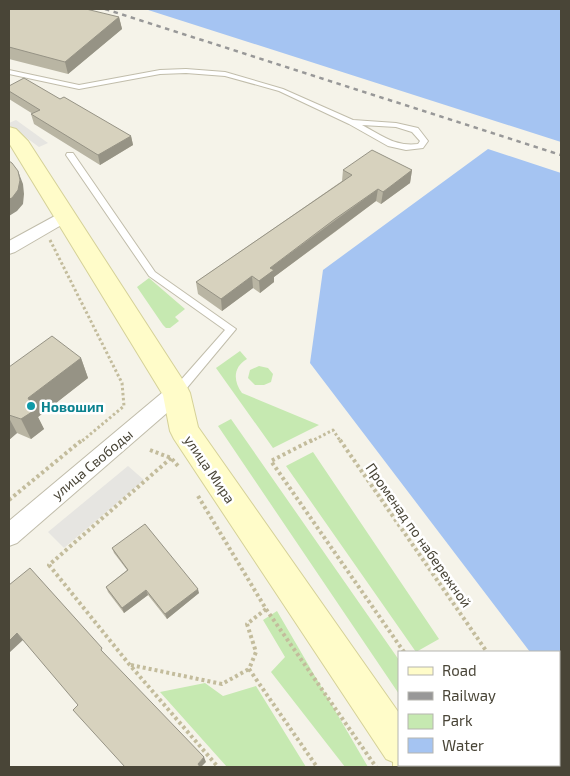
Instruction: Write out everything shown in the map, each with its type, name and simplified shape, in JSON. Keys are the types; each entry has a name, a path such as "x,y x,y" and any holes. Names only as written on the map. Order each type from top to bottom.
{"street":[{"name":"улица Мира","path":"12,139 54,222 176,393 184,431 398,745"},
{"path":"9,248 54,222"},
{"name":"улица Свободы","path":"9,535 176,393"}],"lane":[{"path":"9,72 79,87 160,72 186,71 224,74 281,90 352,122 391,144 406,148 420,146 424,141 415,130 396,125 352,122"},
{"path":"70,154 152,274 231,329 176,393"}],"path":[{"path":"9,500 124,406 122,383 54,222"},
{"name":"Променад по набережной","path":"403,651 271,461 334,430 486,651"},
{"path":"150,450 171,458 181,468"},
{"path":"171,458 49,565 129,664 218,767"},
{"path":"196,493 266,608 376,767"},
{"path":"129,664 222,684 249,669 256,652 247,624 266,608"},
{"path":"249,669 317,767"}],"green space":[{"path":"149,278 185,309 175,317 179,321 170,328 166,328 163,325 137,287"},
{"path":"240,351 247,359 239,366 236,374 237,384 242,393 319,425 273,448 216,368"},
{"path":"259,366 268,368 273,374 271,382 264,385 255,385 248,378 250,370"},
{"path":"231,419 398,659 398,693 218,426"},
{"path":"313,452 439,639 415,651 286,466"},
{"path":"277,611 368,767 345,767 271,672 285,657 263,620"},
{"path":"205,683 223,696 256,686 306,767 227,767 160,692"}],"shaded area":[{"path":"16,120 48,143 39,147 9,125 9,123"},
{"path":"128,466 144,480 64,548 48,532"}],"water":[{"path":"145,9 561,9 561,142"},
{"path":"488,149 561,173 561,693 560,651 529,651 310,363 323,270"}],"building":[{"path":"9,9 86,9 119,17 65,62 9,47"},
{"path":"24,78 60,99 64,97 131,136 98,155 31,114 40,110 9,91 9,86"},
{"path":"372,150 412,170 383,192 378,189 335,219 270,268 274,270 259,281 252,276 221,299 196,282 352,175 343,170"},
{"path":"9,161 18,171 20,180 18,190 9,199"},
{"path":"52,336 81,358 28,398 35,410 21,419 9,415 9,367"},
{"path":"145,524 198,589 165,614 146,590 122,608 106,587 128,570 112,548"},
{"path":"30,568 102,648 101,650 204,757 198,764 200,767 125,767 73,710 78,705 17,633 9,641 9,585"}],"railway":[{"path":"105,9 561,155"}],"place":[{"name":"Новошип","path":"31,406"}]}
